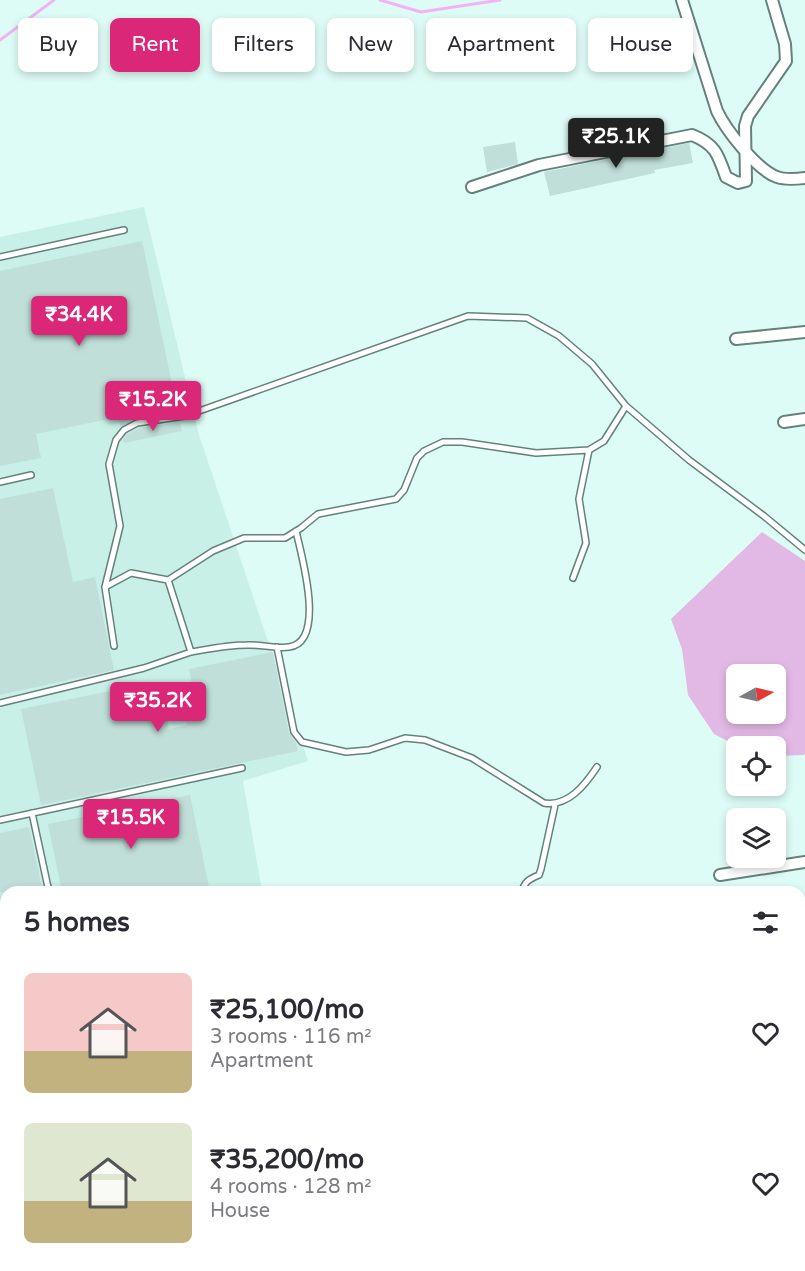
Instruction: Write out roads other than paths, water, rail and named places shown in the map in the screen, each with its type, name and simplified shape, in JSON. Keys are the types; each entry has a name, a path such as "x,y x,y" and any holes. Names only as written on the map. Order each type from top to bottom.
{"street":[{"path":"682,0 717,111 726,128 745,151 770,174 778,178 805,178"},
{"path":"472,187 539,165 692,135 708,141 720,159 726,177 738,183 746,181 745,151 748,116 786,61 785,44 772,0"},
{"path":"736,339 805,332"},
{"path":"784,422 805,419"},
{"path":"720,875 805,862"}],"lane":[{"path":"0,257 124,231"},
{"path":"114,646 105,587 120,526 109,464 116,440 124,430 137,423 185,416 468,316 528,318 559,336 592,364 626,406 689,460 805,550"},
{"path":"105,587 131,573 168,580 213,551 244,538 285,538 318,514 396,499 404,490 417,458 424,451 442,441 536,453 589,450 603,441 626,406"},
{"path":"573,578 586,543 579,500 589,450"},
{"path":"0,482 31,475"},
{"path":"0,702 144,668 191,652 248,645 290,647 297,644 303,637 309,618 309,598 296,531"},
{"path":"168,580 191,652"},
{"path":"277,646 294,732 302,742 346,752 369,750 405,738 424,740 472,758 544,803 555,805 567,799 589,780 597,767"},
{"path":"0,820 242,768"},
{"path":"524,886 529,879 539,875 555,805"},
{"path":"32,813 48,886"}],"waterway":[{"path":"0,40 54,0"},
{"path":"380,0 421,12 500,0"}]}
